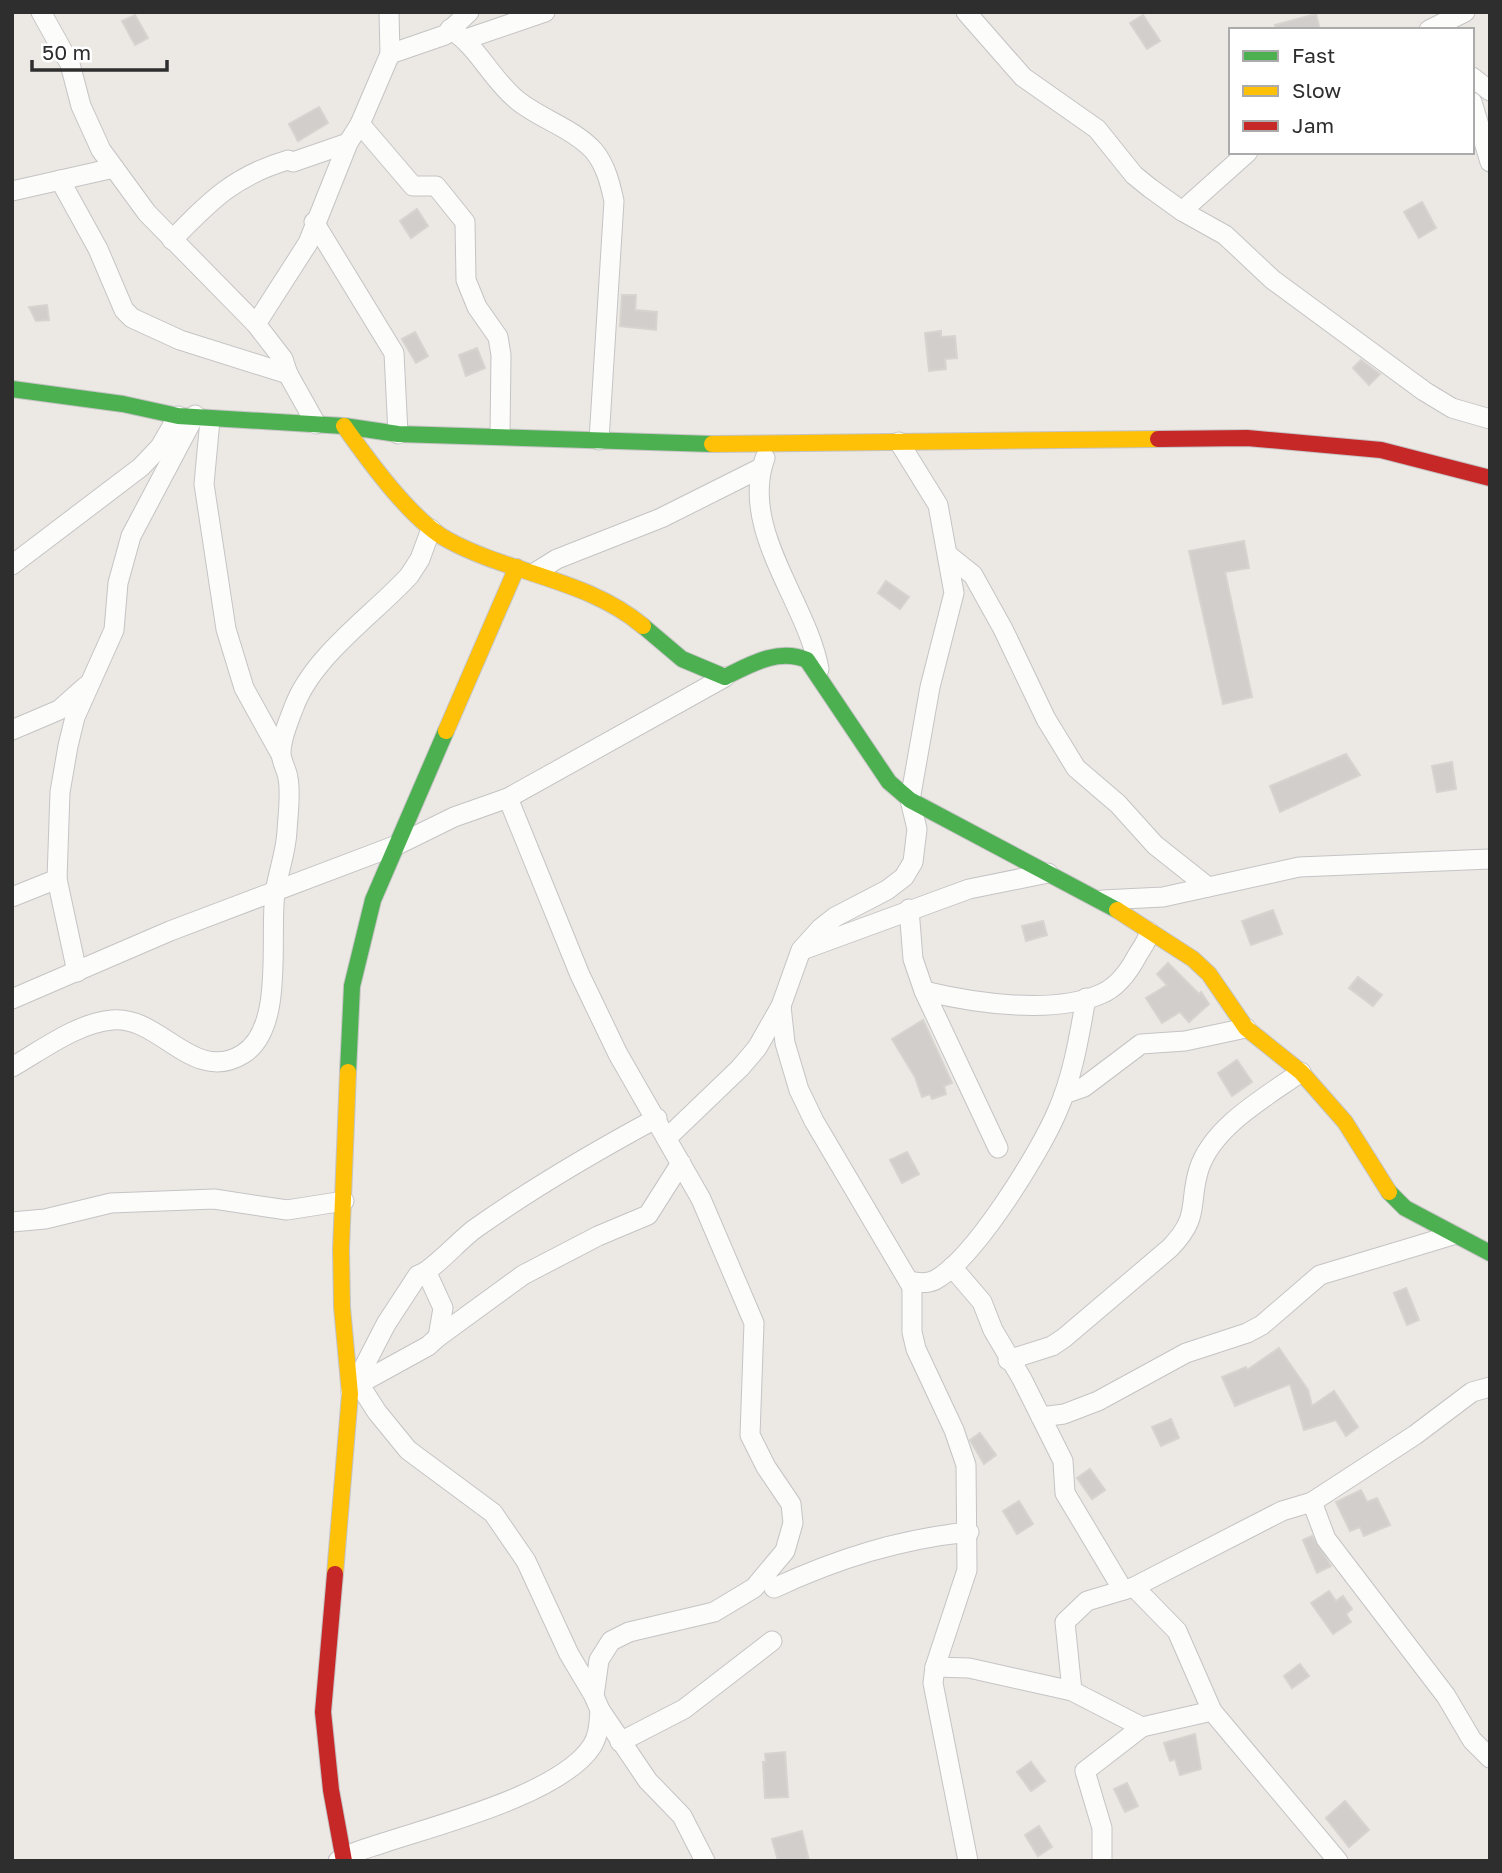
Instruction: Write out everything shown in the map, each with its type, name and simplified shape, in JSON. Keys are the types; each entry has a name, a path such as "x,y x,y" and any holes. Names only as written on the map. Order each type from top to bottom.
{"street":[{"path":"41,12 70,64 89,125 114,168 147,213 256,324 283,359 288,374 316,424"},
{"path":"256,324 307,243 348,144 360,124 390,54 389,12"},
{"path":"458,34 469,12"},
{"path":"390,54 445,35 545,12"},
{"path":"966,12 1023,77 1097,129 1134,175 1182,211 1224,235 1273,280 1424,391 1452,408 1490,419"},
{"path":"1436,24 1465,12"},
{"path":"458,34 518,101 584,142 601,162 610,181 614,201 598,440"},
{"path":"1474,79 1490,91"},
{"path":"1474,109 1490,162"},
{"path":"360,124 414,186 436,186 465,222 466,280 477,307 498,337 501,355 500,435"},
{"path":"172,240 216,195 252,171 288,160 293,163 348,144"},
{"path":"1182,211 1246,154"},
{"path":"12,191 114,168"},
{"path":"60,180 98,249 124,310 132,318 180,340 288,374"},
{"path":"314,222 394,353 398,433"},
{"path":"12,389 195,417 344,426 398,433 770,444 1247,438 1311,441 1381,450 1490,478"},
{"path":"12,565 141,467 195,417"},
{"path":"77,972 57,879 62,771 75,718 114,630 118,583 131,536 195,417"},
{"path":"12,1068 91,1024 113,1019 127,1020 143,1027 199,1059 230,1061 246,1052 263,1032 269,1018 275,892 285,855 288,779 280,753 244,688 226,629 195,417"},
{"path":"344,426 370,463 431,529 447,540 526,570 632,617 682,659 725,677"},
{"path":"667,1138 740,1068 773,1024 801,950 835,917 887,890 904,877 916,850 916,829 910,800 935,667 954,593 935,497 900,442"},
{"path":"770,444 761,468 759,486 765,528 820,677"},
{"path":"508,798 580,975 618,1054 657,1118 720,1238 754,1323 750,1435 766,1467 789,1498 793,1523 785,1551 779,1560 754,1588 735,1602 701,1615 629,1632 611,1641 599,1660 599,1725 592,1746 564,1770 539,1786 475,1813 342,1859 323,1712 355,1386 342,1307 352,986 373,900 526,570 626,534 761,468"},
{"path":"280,753 295,702 313,675 409,576 420,559 431,529"},
{"path":"948,555 973,575 1003,629 1046,719 1076,768 1118,804 1155,845 1208,887"},
{"path":"12,999 170,931 397,845 454,817 508,798 725,677 768,657 787,654 807,660 889,782 910,800 1102,900 1193,959 1209,974 1246,1027 1301,1072 1345,1122 1386,1189 1405,1208 1490,1252"},
{"path":"12,730 59,710 90,683"},
{"path":"1102,900 1163,897 1299,867 1490,859"},
{"path":"801,950 970,889 1048,873"},
{"path":"12,897 57,879"},
{"path":"909,909 914,959 925,991 998,1148"},
{"path":"925,991 963,1000 1063,1004 1086,998 1110,989 1128,972 1149,932"},
{"path":"909,1281 927,1283 952,1267 1016,1186 1046,1134 1064,1094 1076,1053 1086,998"},
{"path":"781,1006 785,1043 799,1090 814,1122 909,1281 912,1332 916,1349 954,1430 966,1465 969,1532 965,1581 935,1667 933,1683 968,1861"},
{"path":"1064,1094 1084,1087 1141,1044 1185,1041 1246,1027"},
{"path":"1008,1360 1052,1346 1064,1338 1170,1248 1184,1234 1191,1219 1199,1169 1208,1151 1242,1116 1301,1072"},
{"path":"355,1386 401,1299 418,1275 427,1273 456,1242 510,1204 563,1170 657,1118"},
{"path":"355,1386 428,1346 523,1275 598,1236 648,1215 681,1163"},
{"path":"12,1222 46,1219 111,1203 214,1199 287,1210 344,1201"},
{"path":"1041,1417 1064,1414 1098,1401 1186,1353 1247,1333 1262,1325 1320,1275 1453,1235"},
{"path":"952,1267 982,1302 1008,1360 1041,1417 1063,1461 1065,1493 1128,1589 1177,1631 1212,1712 1338,1861"},
{"path":"427,1273 443,1308 438,1337"},
{"path":"355,1386 408,1450 493,1513 526,1561 569,1654 597,1703 648,1781 682,1816 705,1861"},
{"path":"1072,1691 1066,1622 1087,1601 1128,1589 1282,1511 1311,1502 1415,1435 1472,1392 1490,1387"},
{"path":"1311,1502 1326,1539 1446,1696 1472,1740 1490,1758"},
{"path":"774,1588 871,1550 928,1536 969,1532"},
{"path":"621,1741 684,1709 772,1641"},
{"path":"935,1667 969,1668 1072,1691 1142,1727"},
{"path":"1102,1861 1102,1828 1085,1771 1142,1727 1183,1721 1212,1712"}],"building":[{"path":"1316,14 1320,28 1276,28 1275,25"},
{"path":"135,15 148,38 135,45 122,21"},
{"path":"1143,15 1160,41 1147,49 1130,23"},
{"path":"319,107 328,123 298,141 289,124"},
{"path":"1422,202 1436,228 1419,238 1404,212"},
{"path":"417,209 428,226 411,238 400,221"},
{"path":"622,295 636,295 635,310 657,312 656,330 620,326"},
{"path":"47,305 49,320 36,321 29,307"},
{"path":"941,331 941,337 955,336 957,358 945,359 946,369 929,371 925,333"},
{"path":"415,332 428,356 416,363 402,339"},
{"path":"477,348 485,368 466,376 459,355"},
{"path":"1361,360 1380,374 1369,385 1353,368"},
{"path":"1244,541 1249,568 1225,572 1252,697 1223,704 1189,551"},
{"path":"886,581 909,597 900,609 878,593"},
{"path":"1346,754 1360,775 1280,812 1270,786"},
{"path":"1452,762 1456,789 1437,792 1432,766"},
{"path":"1273,910 1282,934 1251,945 1242,921"},
{"path":"1043,921 1047,935 1026,941 1022,926"},
{"path":"1168,963 1199,994 1201,992 1209,1004 1189,1022 1180,1012 1162,1023 1146,998 1167,985 1157,974"},
{"path":"1358,977 1382,995 1373,1006 1349,988"},
{"path":"923,1020 952,1083 944,1086 946,1094 932,1099 930,1094 922,1097 915,1077 892,1039"},
{"path":"1237,1060 1252,1082 1232,1096 1218,1073"},
{"path":"907,1152 919,1174 902,1183 890,1160"},
{"path":"1406,1288 1419,1320 1407,1325 1394,1293"},
{"path":"1279,1348 1308,1390 1312,1406 1334,1391 1358,1427 1346,1436 1336,1420 1304,1430 1290,1384 1235,1406 1222,1377 1246,1367 1247,1370"},
{"path":"1171,1419 1179,1438 1161,1446 1152,1427"},
{"path":"980,1433 996,1455 984,1464 970,1440"},
{"path":"1090,1469 1105,1490 1092,1499 1077,1478"},
{"path":"1361,1490 1367,1502 1377,1498 1390,1525 1364,1536 1360,1527 1350,1531 1336,1502"},
{"path":"1019,1501 1033,1524 1017,1534 1003,1511"},
{"path":"1312,1536 1331,1566 1317,1573 1303,1540"},
{"path":"1329,1591 1336,1601 1343,1596 1352,1609 1346,1614 1351,1622 1333,1634 1311,1603"},
{"path":"1300,1664 1309,1676 1292,1688 1284,1676"},
{"path":"1195,1734 1201,1769 1180,1775 1175,1759 1170,1761 1164,1743"},
{"path":"785,1752 788,1797 765,1798 765,1754"},
{"path":"1031,1762 1045,1781 1031,1791 1017,1772"},
{"path":"1127,1783 1138,1806 1125,1812 1114,1789"},
{"path":"1345,1801 1369,1830 1349,1847 1326,1818"},
{"path":"1039,1826 1052,1847 1038,1856 1025,1835"},
{"path":"802,1831 809,1861 778,1861 772,1839"}],"traffic: fast":[{"path":"12,389 123,404 178,416 344,426 398,434 712,444"},
{"path":"643,626 682,659 725,677 765,659 786,656 807,660 889,782 910,800 1117,910"},
{"path":"348,1072 352,986 373,900 446,731"},
{"path":"1389,1192 1405,1208 1490,1253"}],"traffic: slow":[{"path":"344,426 392,489 434,531 472,552 598,598 643,626"},
{"path":"712,444 1158,439"},
{"path":"446,731 517,567"},
{"path":"1117,910 1193,959 1209,974 1246,1028 1301,1072 1345,1122 1389,1192"},
{"path":"335,1574 350,1394 342,1307 341,1249 348,1072"}],"traffic: jam":[{"path":"1158,439 1247,438 1381,450 1490,478"},
{"path":"335,1574 323,1712 331,1790 344,1861"}]}
